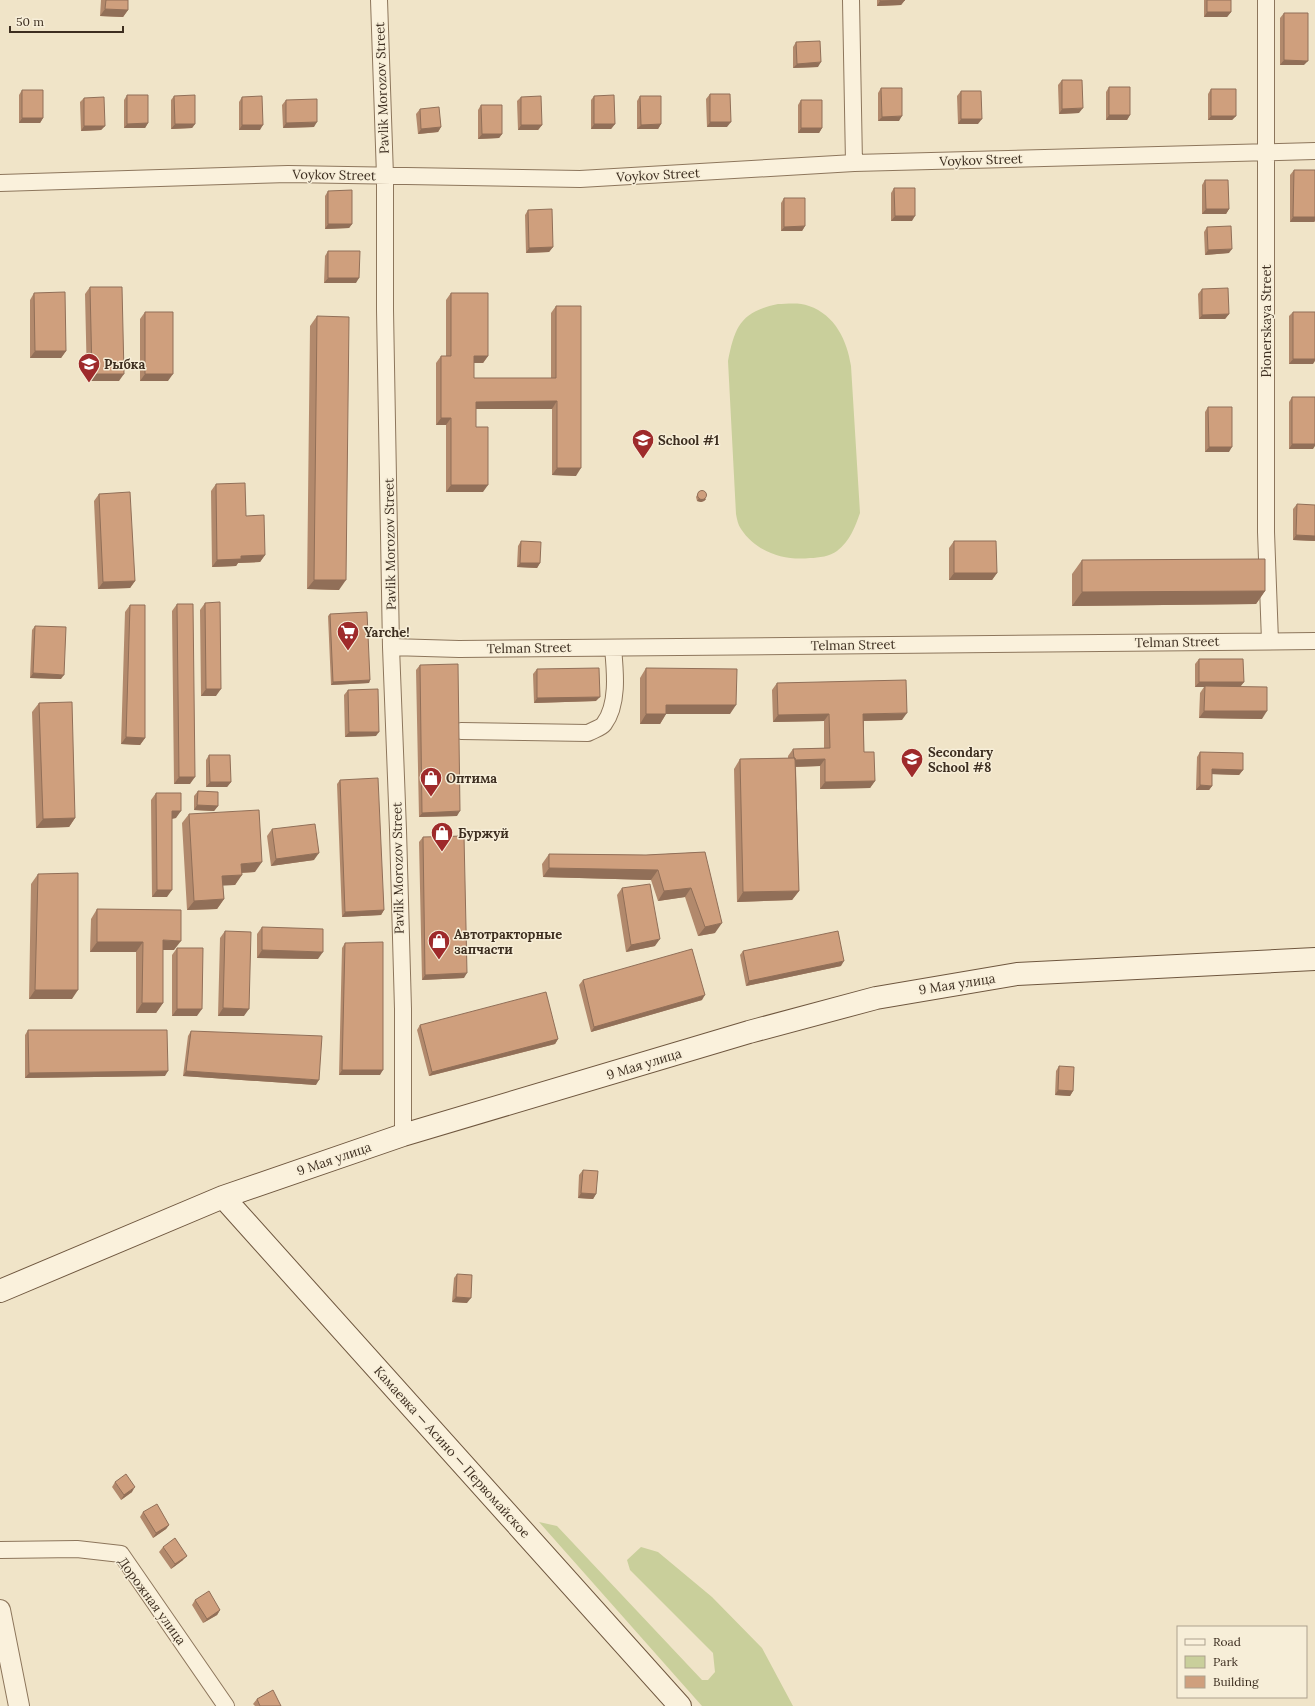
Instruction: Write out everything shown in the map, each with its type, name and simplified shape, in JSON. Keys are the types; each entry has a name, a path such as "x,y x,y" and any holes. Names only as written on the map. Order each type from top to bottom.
{"main road":[{"name":"9 Мая улица","path":"0,1291 223,1197 403,1135 749,1032 876,998 1017,974 1315,959"},
{"name":"Камаевка — Асино — Первомайское","path":"223,1197 680,1706"}],"street":[{"name":"Pavlik Morozov Street","path":"379,0 385,176 385,318 392,647 403,1009 403,1135"},
{"path":"851,0 854,164"},
{"name":"Pionerskaya Street","path":"1266,0 1266,532 1270,641"},
{"name":"Voykov Street","path":"0,183 288,174 580,179 854,164 1315,151"},
{"name":"Telman Street","path":"392,647 459,649 613,648 1315,641"},
{"path":"461,732 588,733 604,724 612,706 615,685 613,648"},
{"name":"Дорожная улица","path":"0,1550 77,1549 121,1554 226,1706"},
{"path":"0,1610 19,1706"}],"green space":[{"path":"778,304 797,304 809,306 826,316 833,322 843,338 851,366 860,513 854,529 842,547 834,553 821,557 800,559 790,558 771,553 763,549 754,544 747,537 738,524 736,514 728,361 734,338 742,322 756,311"},
{"path":"539,1522 557,1526 702,1680 708,1680 715,1672 713,1653 630,1570 627,1560 641,1547 658,1552 712,1597 762,1648 793,1706 702,1706"}],"building":[{"path":"106,0 128,0 128,10 105,9"},
{"path":"880,0 905,0 880,1"},
{"path":"1207,0 1231,0 1231,12 1207,12"},
{"path":"1284,13 1308,13 1308,61 1284,60"},
{"path":"820,41 821,62 797,64 796,42"},
{"path":"1062,80 1082,80 1083,108 1062,109"},
{"path":"1109,87 1130,87 1130,115 1109,115"},
{"path":"881,88 902,88 902,116 882,117"},
{"path":"1211,89 1236,89 1236,116 1211,116"},
{"path":"22,90 43,90 43,118 22,118"},
{"path":"961,91 981,91 982,119 961,119"},
{"path":"710,94 730,94 731,122 710,122"},
{"path":"127,95 148,95 148,123 127,124"},
{"path":"195,95 195,124 175,124 174,96"},
{"path":"614,95 615,124 594,124 594,96"},
{"path":"262,96 263,125 242,125 242,97"},
{"path":"541,96 542,125 521,125 521,97"},
{"path":"640,96 661,96 661,124 641,125"},
{"path":"104,97 105,126 84,126 84,98"},
{"path":"317,99 317,122 286,123 286,100"},
{"path":"801,100 822,100 822,128 801,128"},
{"path":"481,105 502,105 502,134 482,134"},
{"path":"439,107 441,127 421,129 420,109"},
{"path":"1294,170 1315,170 1315,217 1293,217"},
{"path":"1205,180 1228,180 1229,209 1206,209"},
{"path":"894,188 915,188 915,216 895,216"},
{"path":"352,190 352,224 328,224 328,191"},
{"path":"784,198 805,198 805,226 784,227"},
{"path":"552,209 553,247 529,248 528,210"},
{"path":"1231,226 1232,249 1208,250 1207,227"},
{"path":"328,251 360,251 359,278 328,278"},
{"path":"90,287 122,287 124,374 92,374"},
{"path":"1228,288 1229,314 1202,315 1202,289"},
{"path":"65,292 66,351 35,351 34,293"},
{"path":"451,293 488,293 488,356 474,356 474,378 556,378 556,306 581,306 581,468 557,468 557,401 476,402 476,427 488,427 488,485 451,485 451,418 441,418 441,356 451,356"},
{"path":"145,312 173,312 173,374 145,374"},
{"path":"1293,312 1315,312 1315,359 1293,359"},
{"path":"317,316 349,317 346,580 314,580"},
{"path":"1292,397 1315,397 1315,444 1292,444"},
{"path":"1208,407 1232,407 1232,447 1209,447"},
{"path":"245,483 246,516 264,515 265,555 241,556 241,559 217,560 216,484"},
{"path":"702,490 707,495 702,500 697,495"},
{"path":"130,492 135,581 103,582 99,494"},
{"path":"1297,504 1315,505 1315,536 1296,535"},
{"path":"521,541 541,542 540,563 520,563"},
{"path":"954,541 996,541 997,573 954,573"},
{"path":"1265,559 1265,591 1082,592 1082,560"},
{"path":"220,602 221,689 206,689 205,603"},
{"path":"177,604 193,604 195,777 179,777"},
{"path":"130,605 145,605 145,738 126,737"},
{"path":"367,612 370,680 333,682 330,614"},
{"path":"35,626 66,627 64,675 33,673"},
{"path":"1199,659 1243,659 1244,682 1199,682"},
{"path":"458,664 460,811 422,813 420,665"},
{"path":"599,668 600,697 537,698 537,669"},
{"path":"646,668 737,669 736,705 666,705 666,714 646,714"},
{"path":"906,680 907,713 863,714 864,752 874,752 875,781 825,782 825,759 795,760 793,749 830,748 829,714 778,715 777,683"},
{"path":"1205,686 1267,687 1267,711 1204,711"},
{"path":"378,689 379,732 349,732 348,690"},
{"path":"72,702 75,818 43,819 39,703"},
{"path":"1200,752 1243,753 1243,770 1212,769 1212,786 1200,785"},
{"path":"209,755 230,755 231,782 210,782"},
{"path":"795,758 799,891 743,892 740,759"},
{"path":"378,778 384,910 345,912 340,780"},
{"path":"198,791 218,792 218,806 197,805"},
{"path":"156,793 181,793 181,811 172,811 172,890 157,890"},
{"path":"259,810 262,862 241,864 242,875 222,876 224,899 194,901 189,814"},
{"path":"315,824 319,853 276,859 272,829"},
{"path":"464,836 467,973 425,975 423,837"},
{"path":"705,852 722,923 705,927 691,888 664,891 658,870 549,868 549,854 646,855"},
{"path":"78,873 78,990 35,990 38,874"},
{"path":"650,884 660,939 631,945 622,888"},
{"path":"97,909 181,910 181,941 163,940 163,1003 142,1003 143,942 97,942"},
{"path":"262,927 323,929 323,952 262,950"},
{"path":"225,931 251,932 249,1009 223,1008"},
{"path":"838,931 844,961 749,981 743,951"},
{"path":"383,942 383,1070 342,1070 345,943"},
{"path":"177,948 203,948 202,1009 177,1009"},
{"path":"692,949 705,995 594,1027 583,980"},
{"path":"546,992 558,1039 432,1072 420,1025"},
{"path":"28,1030 167,1030 168,1071 29,1073"},
{"path":"191,1031 322,1036 319,1080 186,1071"},
{"path":"1059,1066 1074,1067 1073,1091 1058,1090"},
{"path":"583,1170 598,1171 596,1194 581,1193"},
{"path":"457,1274 472,1275 471,1298 456,1297"},
{"path":"126,1474 135,1487 124,1495 115,1482"},
{"path":"157,1504 169,1525 156,1533 143,1512"},
{"path":"175,1538 187,1556 175,1564 163,1547"},
{"path":"209,1591 220,1610 207,1619 195,1600"},
{"path":"273,1690 281,1706 260,1706 257,1699"}],"place":[{"name":"Рыбка","path":"89,384"},
{"name":"School #1","path":"643,460"},
{"name":"Yarche!","path":"348,652"},
{"name":"Secondary School #8","path":"912,778"},
{"name":"Оптима","path":"431,798"},
{"name":"Буржуй","path":"442,852"},
{"name":"Автотракторные запчасти","path":"439,960"}]}
